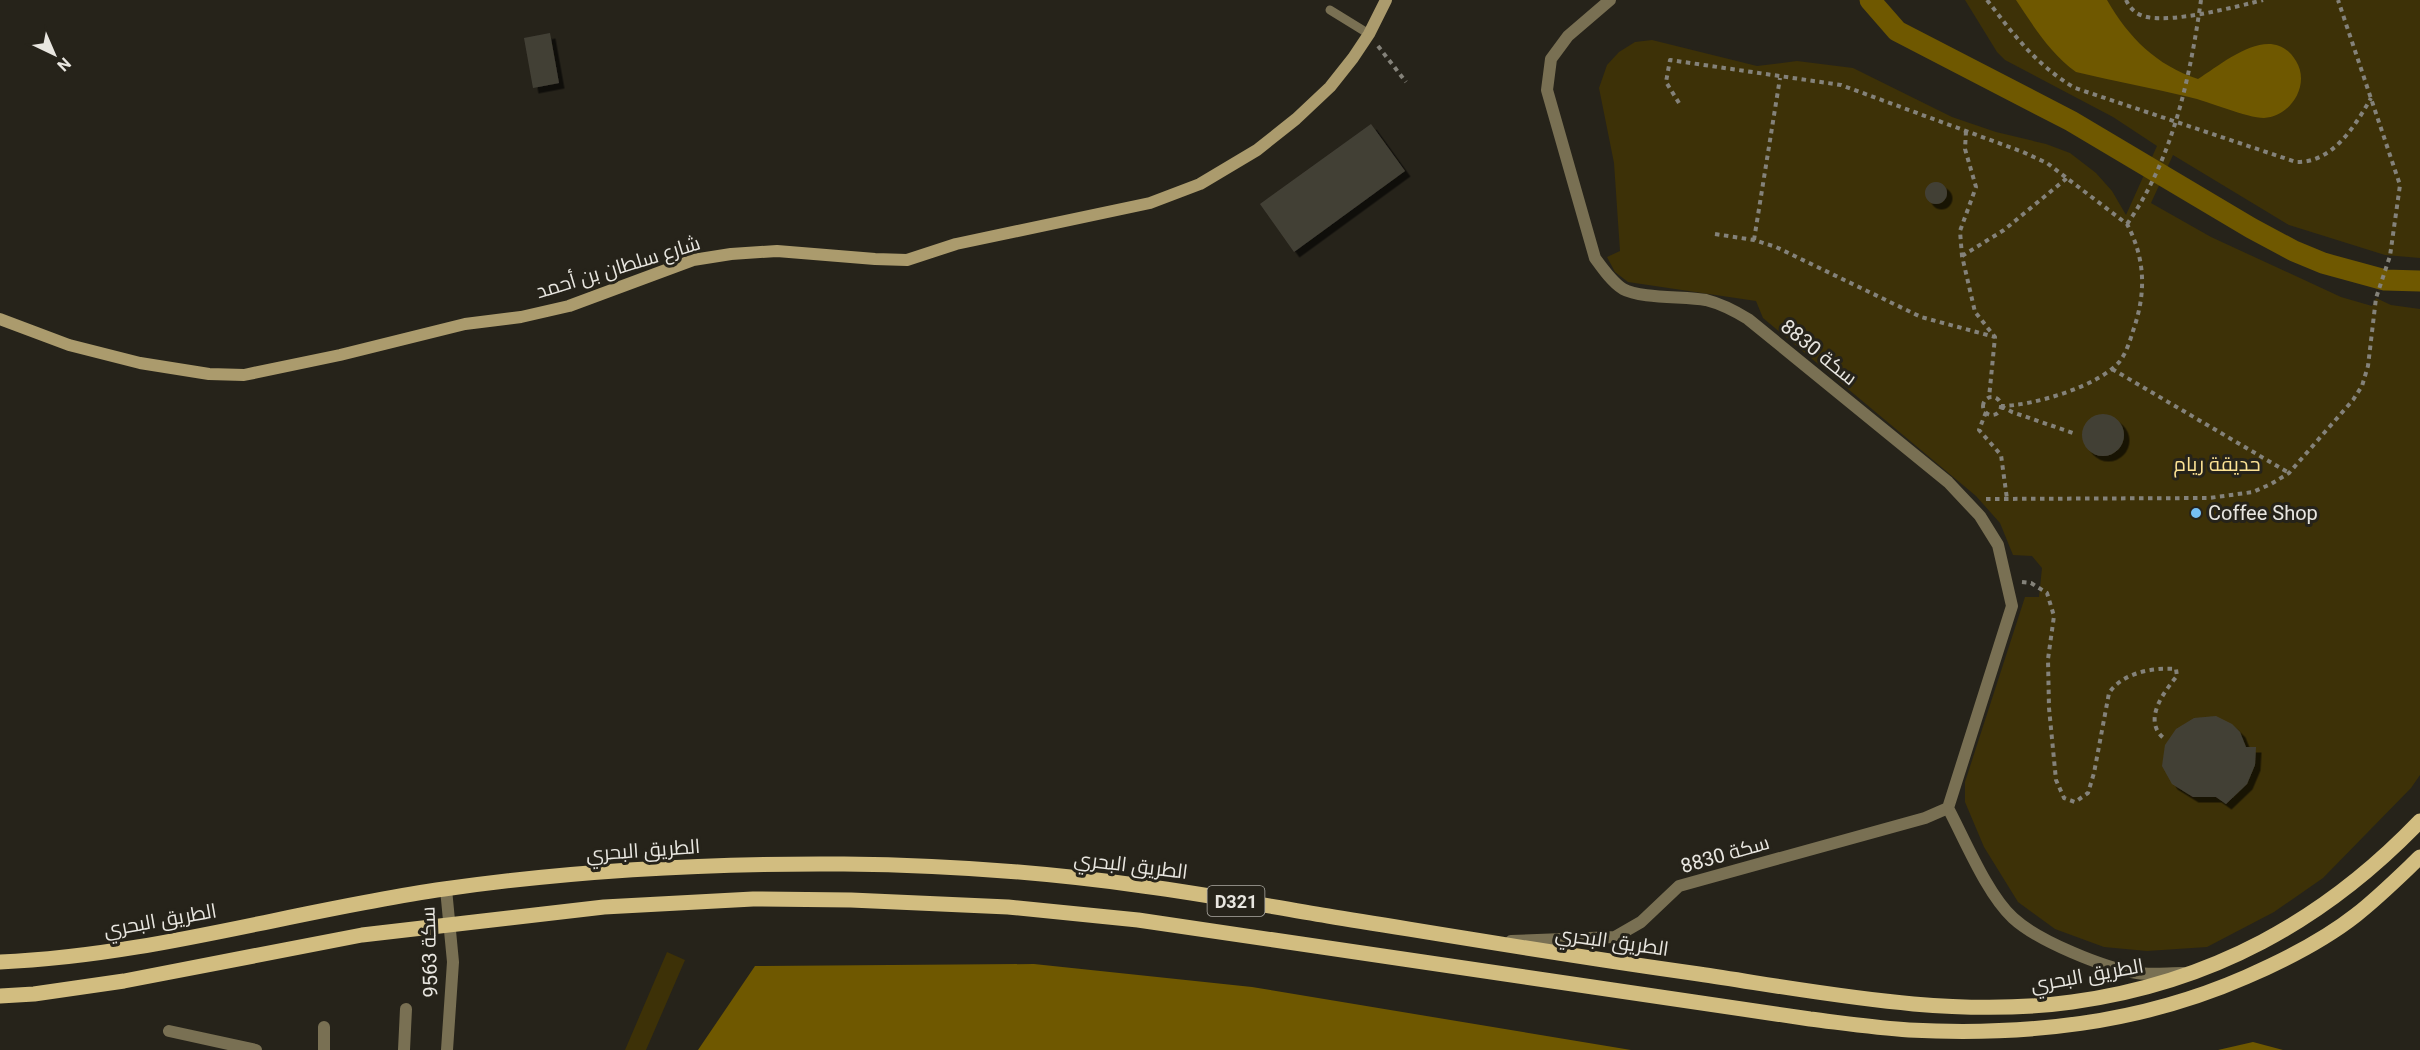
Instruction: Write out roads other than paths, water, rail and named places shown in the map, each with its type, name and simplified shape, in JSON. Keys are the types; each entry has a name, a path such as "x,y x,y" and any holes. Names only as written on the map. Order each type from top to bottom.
{"main road":[{"name":"الطريق البحري","path":"0,962 127,949 446,889 610,872 752,864 933,867 1016,872 1141,885 1488,942 1810,990 1906,1002 1972,1007 2025,1007 2074,1002 2159,984 2219,962 2294,926 2338,896 2379,862 2420,820"},
{"name":"D321","path":"0,996 34,994 124,981 362,935 604,907 753,899 930,902 1138,920 1810,1019 1907,1030 2025,1031 2124,1017 2199,997 2247,977 2306,948 2355,915 2420,857"}],"street":[{"name":"شارع سلطان بن أحمد","path":"0,319 69,345 140,363 209,374 244,375 340,355 465,324 521,317 569,306 703,259 731,254 777,251 875,260 907,260 956,243 1102,215 1150,203 1200,184 1257,150 1330,87 1369,34 1386,0"},
{"name":"سكة 8830","path":"1488,942 1615,937 1641,922 1679,886 1925,818 1948,808 2012,606 1998,545 1980,516 1948,482 1748,319 1725,306 1704,300 1671,298 1624,290 1595,258 1547,90 1551,59 1568,36 1610,0"},
{"path":"1948,808 1992,892 2012,917 2041,938 2088,958 2138,973 2190,973"},
{"name":"سكة 9563","path":"446,889 453,962 447,1050"},
{"path":"404,1050 406,1010"},
{"path":"324,1027 324,1050"},
{"path":"169,1031 256,1050"}],"lane":[{"path":"1330,10 1369,34"}],"waterway":[{"path":"1870,0 1897,31 2071,121 2294,251 2323,263 2385,280 2420,281"}],"place":[{"name":"Coffee Shop","path":"2196,513"}],"park label":[{"name":"حديقة ريام","path":"2217,464"}]}
